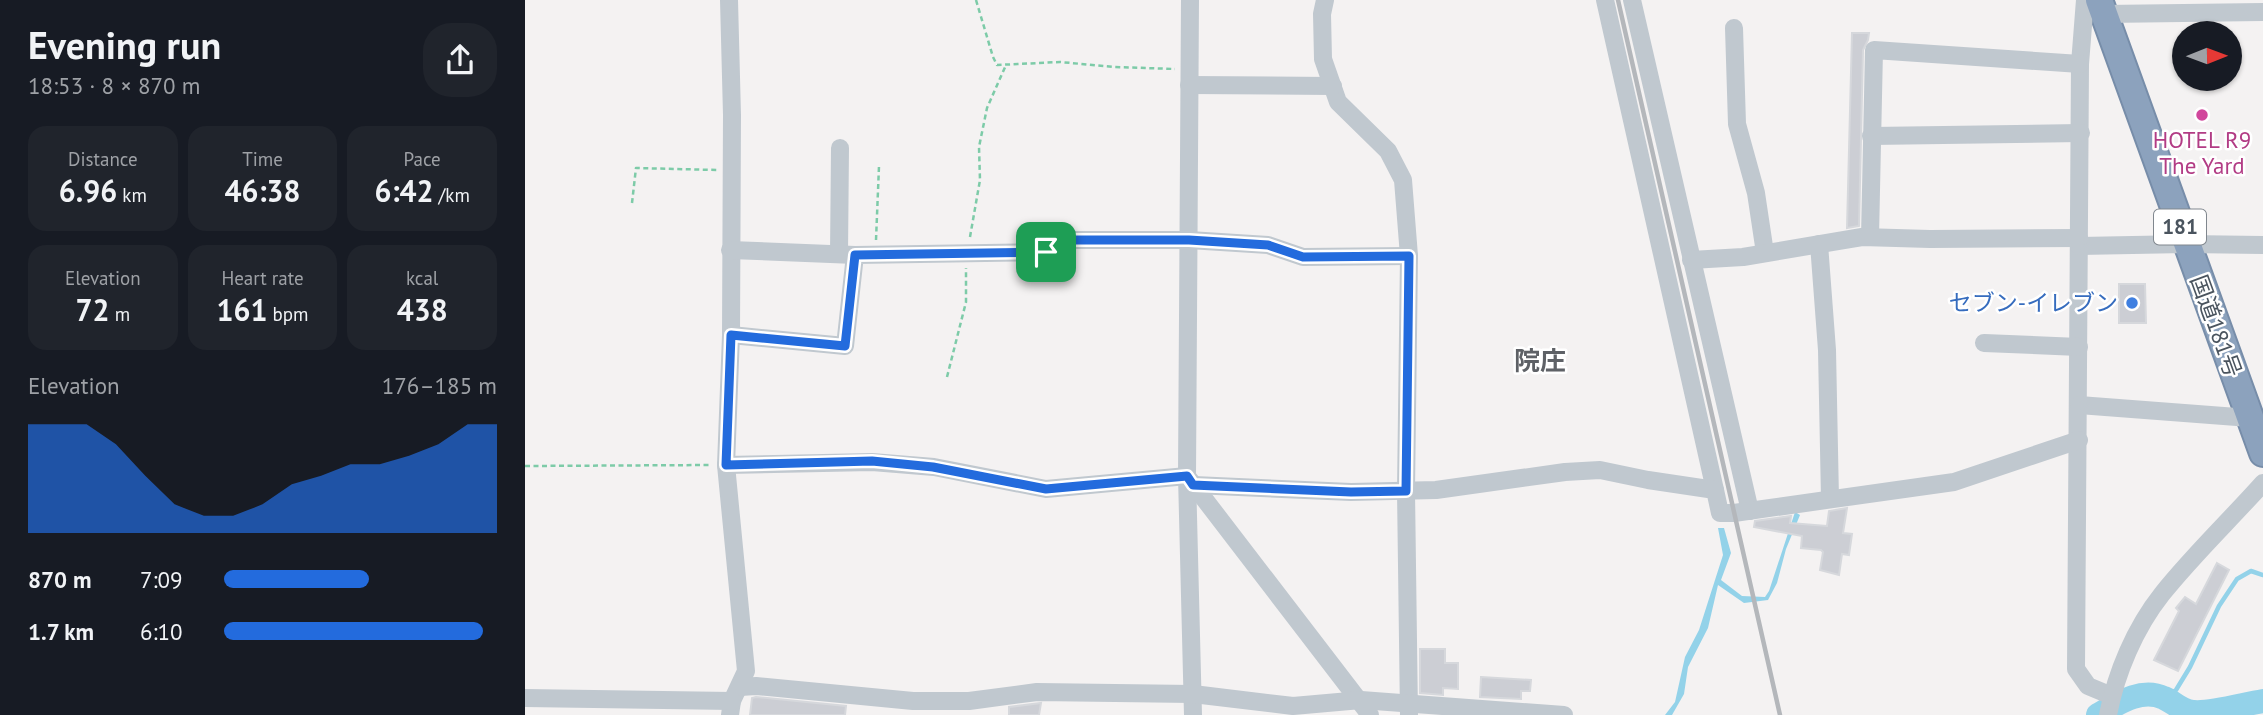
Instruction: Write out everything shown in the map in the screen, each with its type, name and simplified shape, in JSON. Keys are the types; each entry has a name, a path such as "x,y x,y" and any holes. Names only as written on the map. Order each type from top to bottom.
{"highway":[{"name":"国道181号","path":"2096,5 2263,453"}],"street":[{"path":"729,0 731,335 726,465 746,671 734,701"},
{"path":"1190,0 1193,715"},
{"path":"1325,0 1322,14 1323,59 1338,102 1388,151 1403,180 1409,256 1406,491 1409,709"},
{"path":"1605,0 1720,513 1954,482 2079,439"},
{"path":"1632,0 1750,510"},
{"path":"2112,696 2088,686 2076,669 2080,64 2096,5 2263,12"},
{"path":"1734,28 1737,124 1756,193 1765,253"},
{"path":"1870,237 1874,50 2080,64"},
{"path":"1189,77 1333,86"},
{"path":"1871,135 2081,133"},
{"path":"731,335 845,346 847,255 840,148"},
{"path":"1691,260 1743,257 1870,237 2263,245"},
{"path":"730,250 847,255 967,254 1046,252 1074,240 1189,240 1268,245 1303,257 1409,256"},
{"path":"1819,244 1827,350 1830,499"},
{"path":"1984,343 2079,346"},
{"path":"2079,405 2250,418"},
{"path":"726,465 872,461 933,467 1046,489 1190,481 1351,492 1436,490 1565,472 1600,470 1715,489"},
{"path":"1190,481 1365,708"},
{"path":"2108,715 2112,696 2132,642 2161,595 2263,483"},
{"path":"525,698 734,701 756,686 913,701 969,701 1037,692 1193,694 1293,706 1565,715"}],"path":[{"path":"976,0 997,65 1060,62 1189,77"},
{"path":"947,377 966,302 967,254 980,180 979,147 987,108 1006,65"},
{"path":"876,255 879,166"},
{"path":"632,203 636,168 731,170"},
{"path":"525,466 726,465"}],"water":[{"path":"1795,512 1800,515 1786,549 1777,583 1768,600 1744,603 1718,585 1708,628 1688,667 1684,694 1672,715 1665,715 1675,702 1685,657 1699,630 1723,555 1718,528 1724,528 1731,553 1721,580 1742,596 1765,597"}],"building":[{"path":"1852,33 1869,33 1863,50 1859,226 1847,228"},
{"name":"セブン-イレブン","path":"2119,284 2145,284 2146,323 2119,323"},
{"path":"1847,508 1843,533 1852,534 1849,555 1842,554 1839,575 1820,570 1823,552 1801,548 1802,536 1754,527 1755,521 1791,516 1790,523 1827,526 1829,511"},
{"path":"2217,563 2229,570 2178,671 2154,660 2179,611 2176,608 2185,597 2196,604"},
{"path":"1420,649 1445,649 1445,663 1458,663 1458,689 1443,688 1443,695 1420,693"},
{"path":"1481,677 1531,680 1530,691 1521,691 1521,699 1480,697"},
{"path":"752,698 846,706 845,715 750,715"},
{"path":"1041,703 1039,715 1009,715 1009,707"}],"waterway":[{"path":"2165,698 2176,690 2190,667 2219,606 2237,579 2251,571 2263,575"},
{"path":"2098,715 2129,698 2147,694 2164,698 2184,710 2193,712 2263,701"}],"railway":[{"path":"1618,0 1780,715"}],"place":[{"name":"HOTEL R9 The Yard","path":"2202,115"},
{"name":"セブン-イレブン","path":"2132,303"}],"district":[{"name":"院庄","path":"1540,361"}],"route":[{"path":"1074,240 1189,240 1268,245 1303,257 1409,256 1406,491 1351,492 1193,485 1187,476 1046,489 933,467 872,461 726,465 731,335 845,346 855,255 1046,252 1074,240"}]}
